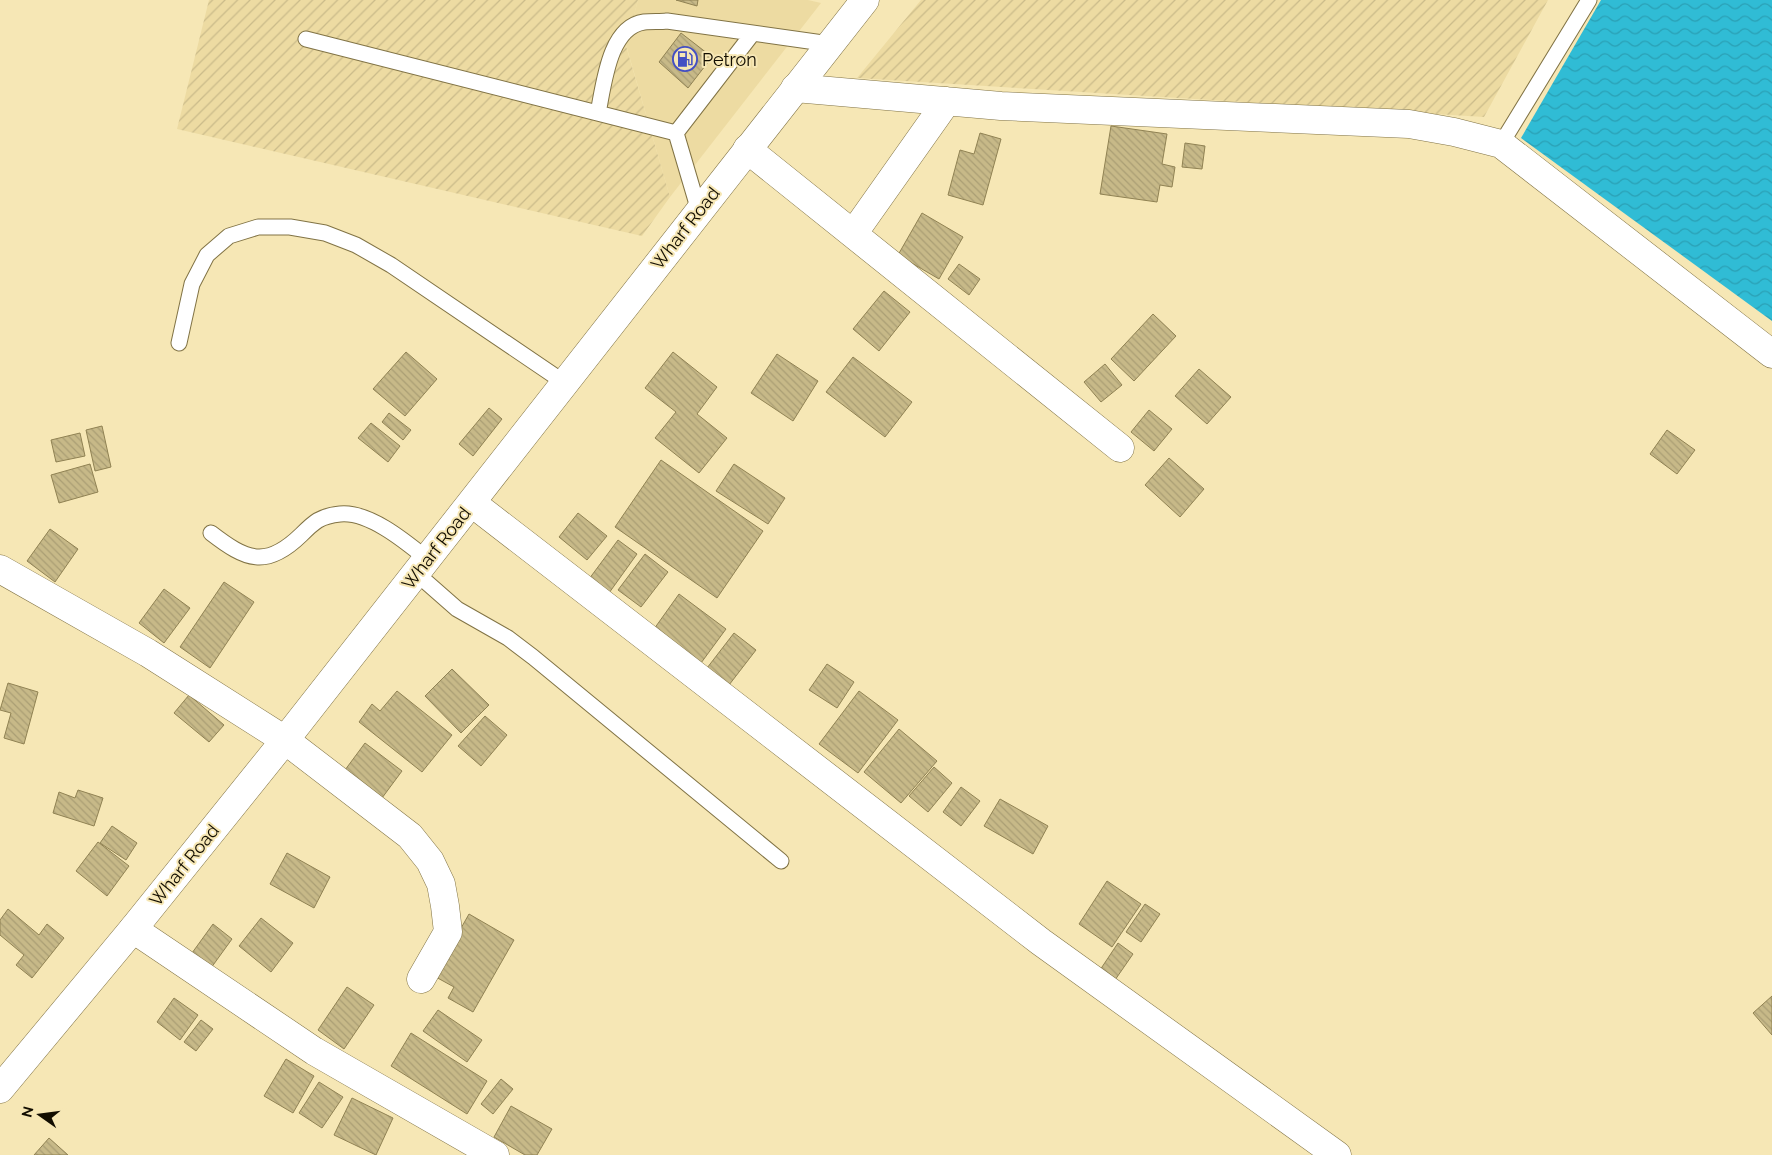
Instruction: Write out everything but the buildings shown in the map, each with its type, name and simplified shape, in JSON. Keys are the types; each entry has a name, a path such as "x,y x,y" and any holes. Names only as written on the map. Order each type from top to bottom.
{"street":[{"name":"Wharf Road","path":"0,1089 133,929 284,740 472,503 699,210 865,0"},
{"path":"795,88 1001,106 1409,124 1454,132 1501,144 1772,354"},
{"path":"853,234 947,101"},
{"path":"747,149 1120,448"},
{"path":"472,503 1041,942 1337,1155"},
{"path":"0,569 148,653 284,740 410,836 430,861 441,884 448,932 421,979"},
{"path":"133,929 314,1051 495,1155"}],"lane":[{"path":"1501,144 1589,0"},
{"path":"598,112 610,58 618,40 628,28 643,22 668,21 830,44"},
{"path":"676,133 753,33"},
{"path":"306,39 676,133"},
{"path":"676,133 699,210"},
{"path":"179,343 192,284 207,254 229,236 258,227 290,227 325,233 356,245 391,264 565,383"},
{"path":"211,533 231,549 249,557 269,557 289,547 318,519 341,513 366,518 397,535 458,609 508,638 781,861"}],"shaded area":[{"path":"209,0 638,0 626,46 670,197 642,236 177,129"},
{"path":"638,0 808,0 821,3 670,197 626,45"},
{"path":"921,0 1548,0 1484,117 857,78"}],"water":[{"path":"1601,0 1772,0 1772,321 1521,138"}],"place":[{"name":"Petron","path":"685,59"}]}
